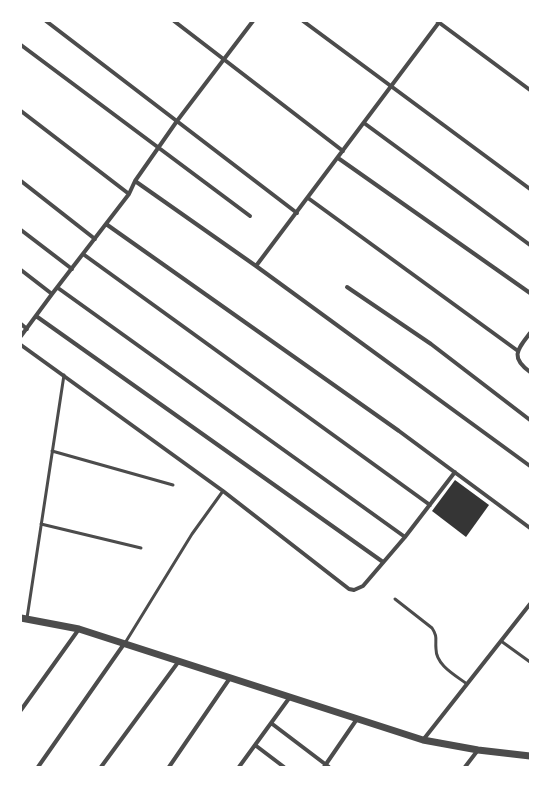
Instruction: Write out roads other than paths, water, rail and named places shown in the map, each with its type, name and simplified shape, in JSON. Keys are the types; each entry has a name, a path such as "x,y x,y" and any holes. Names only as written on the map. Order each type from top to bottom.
{"street":[{"path":"46,21 297,213"},
{"path":"174,21 343,151"},
{"path":"21,336 129,194 135,181 177,121 225,60 253,21"},
{"path":"303,21 530,189"},
{"path":"256,266 439,22 530,90"},
{"path":"21,45 250,216"},
{"path":"21,111 129,194"},
{"path":"364,123 530,245"},
{"path":"338,158 530,293"},
{"path":"21,181 95,239"},
{"path":"135,181 256,266 530,466"},
{"path":"308,198 518,351"},
{"path":"106,224 399,431 530,528"},
{"path":"21,230 72,269"},
{"path":"83,254 430,505"},
{"path":"21,270 52,294"},
{"path":"347,286 431,344 530,420"},
{"path":"58,288 405,537"},
{"path":"36,316 383,562"},
{"path":"21,324 27,329"},
{"path":"530,333 518,351 518,360 522,366 530,372"},
{"path":"21,345 223,491 349,589 354,590 363,586 405,537 455,472"},
{"path":"423,740 530,604"},
{"path":"24,618 79,629 125,643 423,740 478,750 530,756"},
{"path":"21,710 79,629"},
{"path":"38,767 125,643"},
{"path":"101,767 179,660"},
{"path":"169,767 230,678"},
{"path":"239,767 290,697"},
{"path":"271,723 326,766 357,719"},
{"path":"255,745 284,767"},
{"path":"465,767 478,750"}],"lane":[{"path":"24,618 41,524 64,375"},
{"path":"52,451 172,485"},
{"path":"125,643 180,553 223,491"},
{"path":"41,524 141,548"},
{"path":"395,599 432,628 436,633 435,649 437,658 445,667 467,684"},
{"path":"501,641 530,662"}]}
